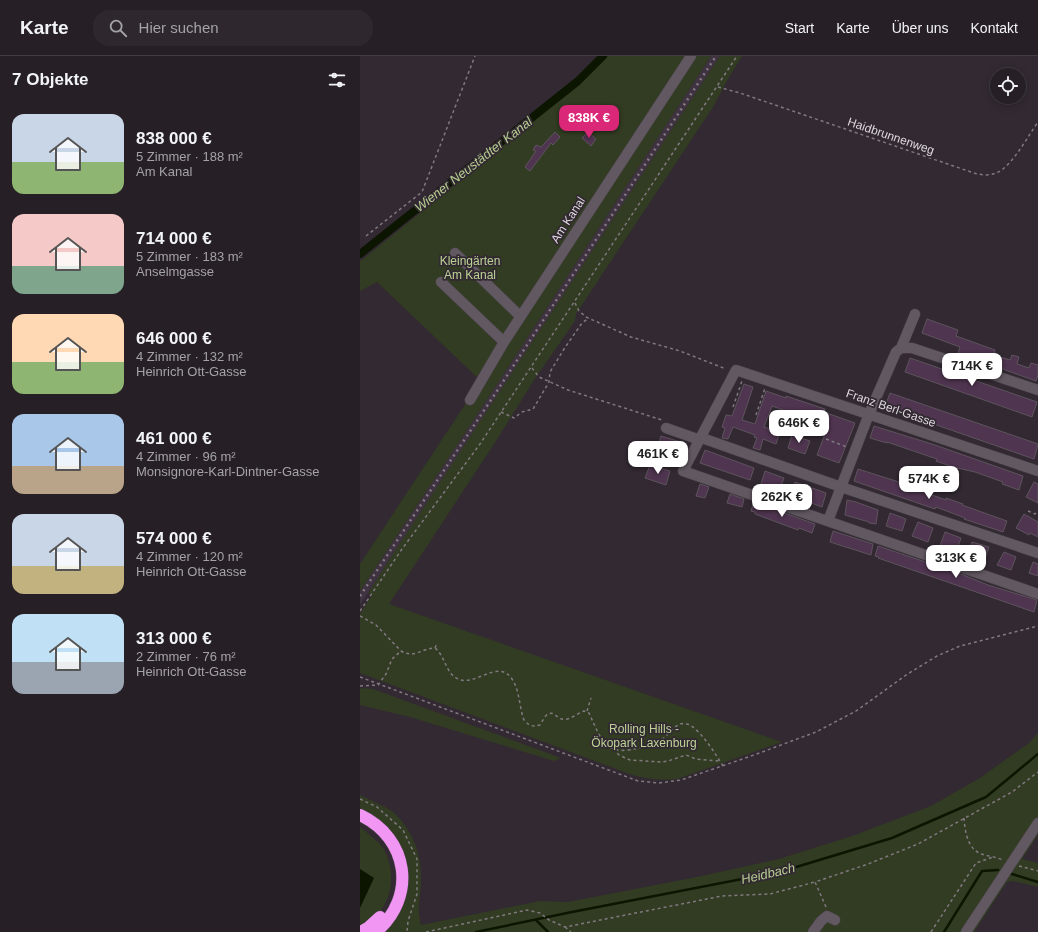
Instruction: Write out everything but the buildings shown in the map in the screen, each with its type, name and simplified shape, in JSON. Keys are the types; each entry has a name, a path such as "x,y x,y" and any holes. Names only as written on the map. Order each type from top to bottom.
{"highway":[{"path":"360,816 370,820 386,835 396,850 402,867 402,885 398,902 388,920 376,932"},
{"path":"360,824 372,831 385,845 393,861 395,875 393,892 386,908 376,922 361,932"}],"street":[{"name":"Am Kanal","path":"470,400 520,316 691,56"},
{"path":"455,253 520,316"},
{"path":"441,282 504,342"},
{"path":"828,521 869,414 896,352 901,348 915,314"},
{"path":"901,348 912,348 1038,390"},
{"path":"741,372 683,471 1038,594"},
{"name":"Franz Berl-Gasse","path":"741,372 1038,471"},
{"path":"666,425 701,439 1038,553"},
{"path":"966,932 1038,824"},
{"path":"813,932 821,922 831,918"}],"path":[{"path":"366,236 422,192 475,56"},
{"path":"360,611 402,549 480,444 718,87 737,56"},
{"name":"Haidbrunnenweg","path":"718,87 740,93 974,173 985,175 996,174 1008,165 1038,122"},
{"path":"574,303 579,311 588,318 631,337 680,351 730,370 741,372 741,382 733,407"},
{"path":"501,412 514,418 522,412 533,409 549,382 550,372 582,323 588,318"},
{"path":"532,367 539,377 549,382 666,425"},
{"path":"756,415 767,380"},
{"path":"826,439 856,450"},
{"path":"1028,510 1035,514 1037,512 1038,513"},
{"path":"360,616 376,625 401,651 408,654 435,648"},
{"path":"360,677 611,771 646,782 659,783 681,780 816,732 846,717 937,656 960,646 1038,626"},
{"path":"435,648 437,643"},
{"path":"435,648 442,656 451,674 458,679 465,681 473,680 498,671 509,675 515,687 522,715 528,724 532,726 540,724 547,714 547,710"},
{"path":"378,685 386,674 392,659 401,651"},
{"path":"360,686 378,685"},
{"path":"587,712 591,698"},
{"path":"547,714 553,714 562,719 567,719 584,711 587,712"},
{"path":"587,712 589,713 599,736 619,755 630,760 661,762 686,755 696,759 720,761"},
{"path":"611,748 617,750 628,750 654,744 667,736 681,723 686,723 695,729 708,744 723,766"},
{"path":"565,927 722,896 770,894 815,882 868,864 918,844 1012,792 1038,772"},
{"path":"360,799 377,807 403,830 417,859 417,894 408,921 408,932"},
{"path":"964,818 965,831 968,840 980,853 1038,871"},
{"path":"930,932 976,863 993,857"},
{"path":"815,882 831,918"},
{"path":"426,932 527,910 540,913 549,920 565,927 571,932"}],"shaded area":[{"path":"711,56 720,56 360,605 360,591 471,424"},
{"path":"360,869 374,878 360,908"}],"green space":[{"name":"Kleingärten Am Kanal","path":"608,56 711,56 471,424 360,591 360,564 466,403 471,402 483,383 377,282 360,291 360,260 362,260 580,83"},
{"name":"Rolling Hills - Ökopark Laxenburg","path":"720,56 742,56 713,107 576,314 575,321 534,380 496,441 389,604 782,742 677,779 665,780 632,775 360,673 360,614 372,595 368,593 391,557"},
{"path":"360,688 373,689 561,758 554,761 410,717 360,705"},
{"path":"1038,733 1038,835 1022,859 1038,863 1038,887 1013,881 1007,882 974,932 381,932 406,866 360,812 360,795 382,805 400,818 414,842 418,851 421,870 419,907 421,925 540,901 568,902 697,877 779,859 855,835 931,806 980,778 1029,743"},
{"path":"360,827 383,848 390,864 391,881 388,898 384,906 377,915 360,929"}],"waterway":[{"name":"Wiener Neustädter Kanal","path":"360,254 578,81 603,56"},
{"name":"Heidbach","path":"476,932 783,871 892,838 986,797 1038,754"},
{"path":"944,932 982,871 998,870"},
{"path":"1012,874 1038,882"},
{"path":"536,920 548,932"}],"railway":[{"path":"360,596 495,394 716,56"}]}
